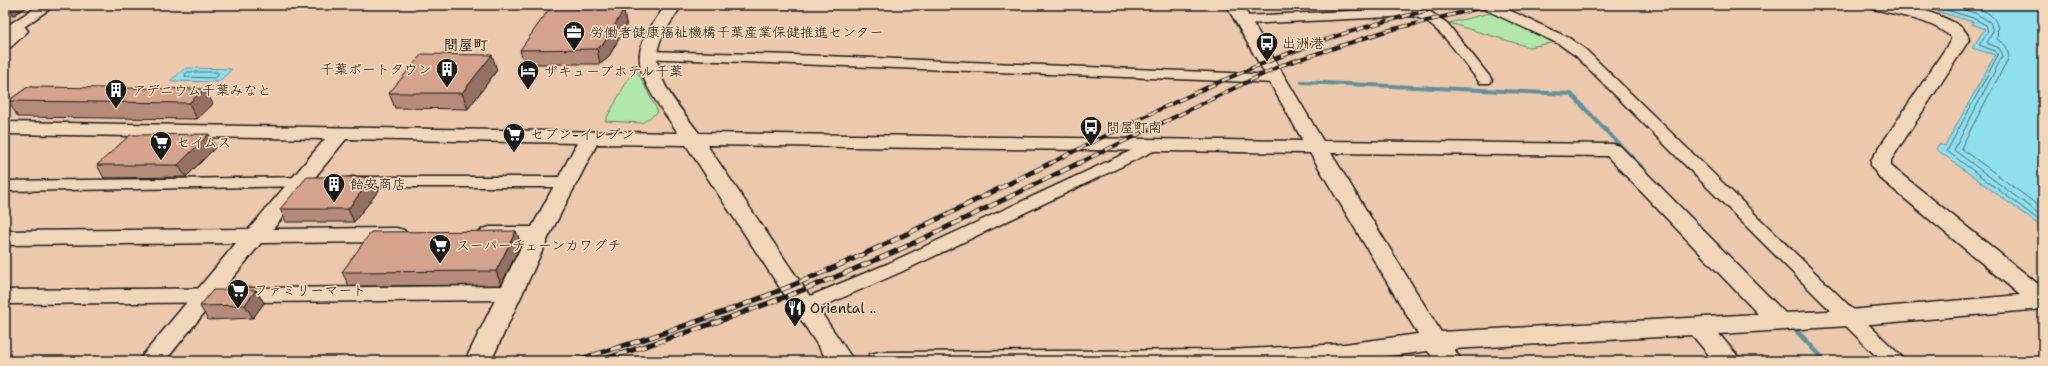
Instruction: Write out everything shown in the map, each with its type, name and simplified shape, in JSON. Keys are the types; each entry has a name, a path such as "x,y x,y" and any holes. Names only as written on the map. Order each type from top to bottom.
{"street":[{"path":"7,33 48,5"},
{"path":"674,5 656,32 647,55 651,77 841,361"},
{"path":"1487,5 1564,41 1581,54 1894,361"},
{"path":"1880,5 1940,22 1953,28 1960,35 1960,40 1882,160 1882,166 1887,174 2043,301"},
{"path":"1449,361 1434,341 1317,147 1239,13 1412,12 1424,14 1442,26 1485,80"},
{"path":"647,55 825,60 1277,79"},
{"path":"5,128 694,140 1612,150 1786,322"},
{"path":"151,361 340,134"},
{"path":"478,361 539,234 590,138"},
{"path":"805,306 894,268 1154,145"},
{"path":"5,186 299,182 567,182"},
{"path":"468,235 539,234"},
{"path":"5,238 413,235"},
{"path":"5,297 207,294 510,293"},
{"path":"879,361 1226,360 1344,353 1434,341 1700,328 1849,318 2043,301"},
{"path":"1700,328 1730,361"}],"green space":[{"path":"1494,12 1562,41 1529,47 1449,23"},
{"path":"635,67 658,112 642,123 605,121"}],"water":[{"path":"1916,5 2043,5 2043,228 1936,149 1939,144 1945,146 1995,55 1972,48 1985,29 1972,24 1973,22"},
{"path":"186,68 232,69 218,82 170,81"}],"building":[{"path":"554,7 623,7 623,11 604,43 597,49 520,50 547,12"},
{"path":"422,54 492,55 462,93 389,93"},
{"path":"28,87 205,89 189,103 8,101"},
{"path":"209,134 178,165 97,165 130,135"},
{"path":"307,177 373,177 348,209 280,209"},
{"path":"516,231 496,271 342,272 371,232"},
{"path":"213,290 256,290 245,305 200,306"}],"waterway":[{"path":"1302,82 1571,94 1638,164"},
{"path":"1638,164 1645,171"},
{"path":"1792,326 1825,361"}],"railway":[{"path":"1051,163 1177,101 1242,72 1343,34 1448,5"},
{"path":"1077,164 1282,65 1386,31 1492,5"},
{"path":"573,361 640,341 738,307 803,281 863,255 1051,163"},
{"path":"598,361 715,323 868,264 1079,163"}],"place":[{"name":"労働者健康福祉機構千葉産業保健推進センター","path":"574,52"},
{"name":"出洲港","path":"1267,62"},
{"name":"千葉ポートタウン","path":"447,88"},
{"name":"ザキューブホテル千葉","path":"528,90"},
{"name":"アデニウム千葉みなと","path":"116,110"},
{"name":"問屋町南","path":"1091,146"},
{"name":"セブン-イレブン","path":"514,154"},
{"name":"セイムス","path":"161,162"},
{"name":"飴安商店","path":"334,204"},
{"name":"スーパーチェーンカワグチ","path":"440,264"},
{"name":"ファミリーマート","path":"238,310"},
{"name":"Oriental ..","path":"795,328"}],"district":[{"name":"問屋町","path":"466,45"}]}
